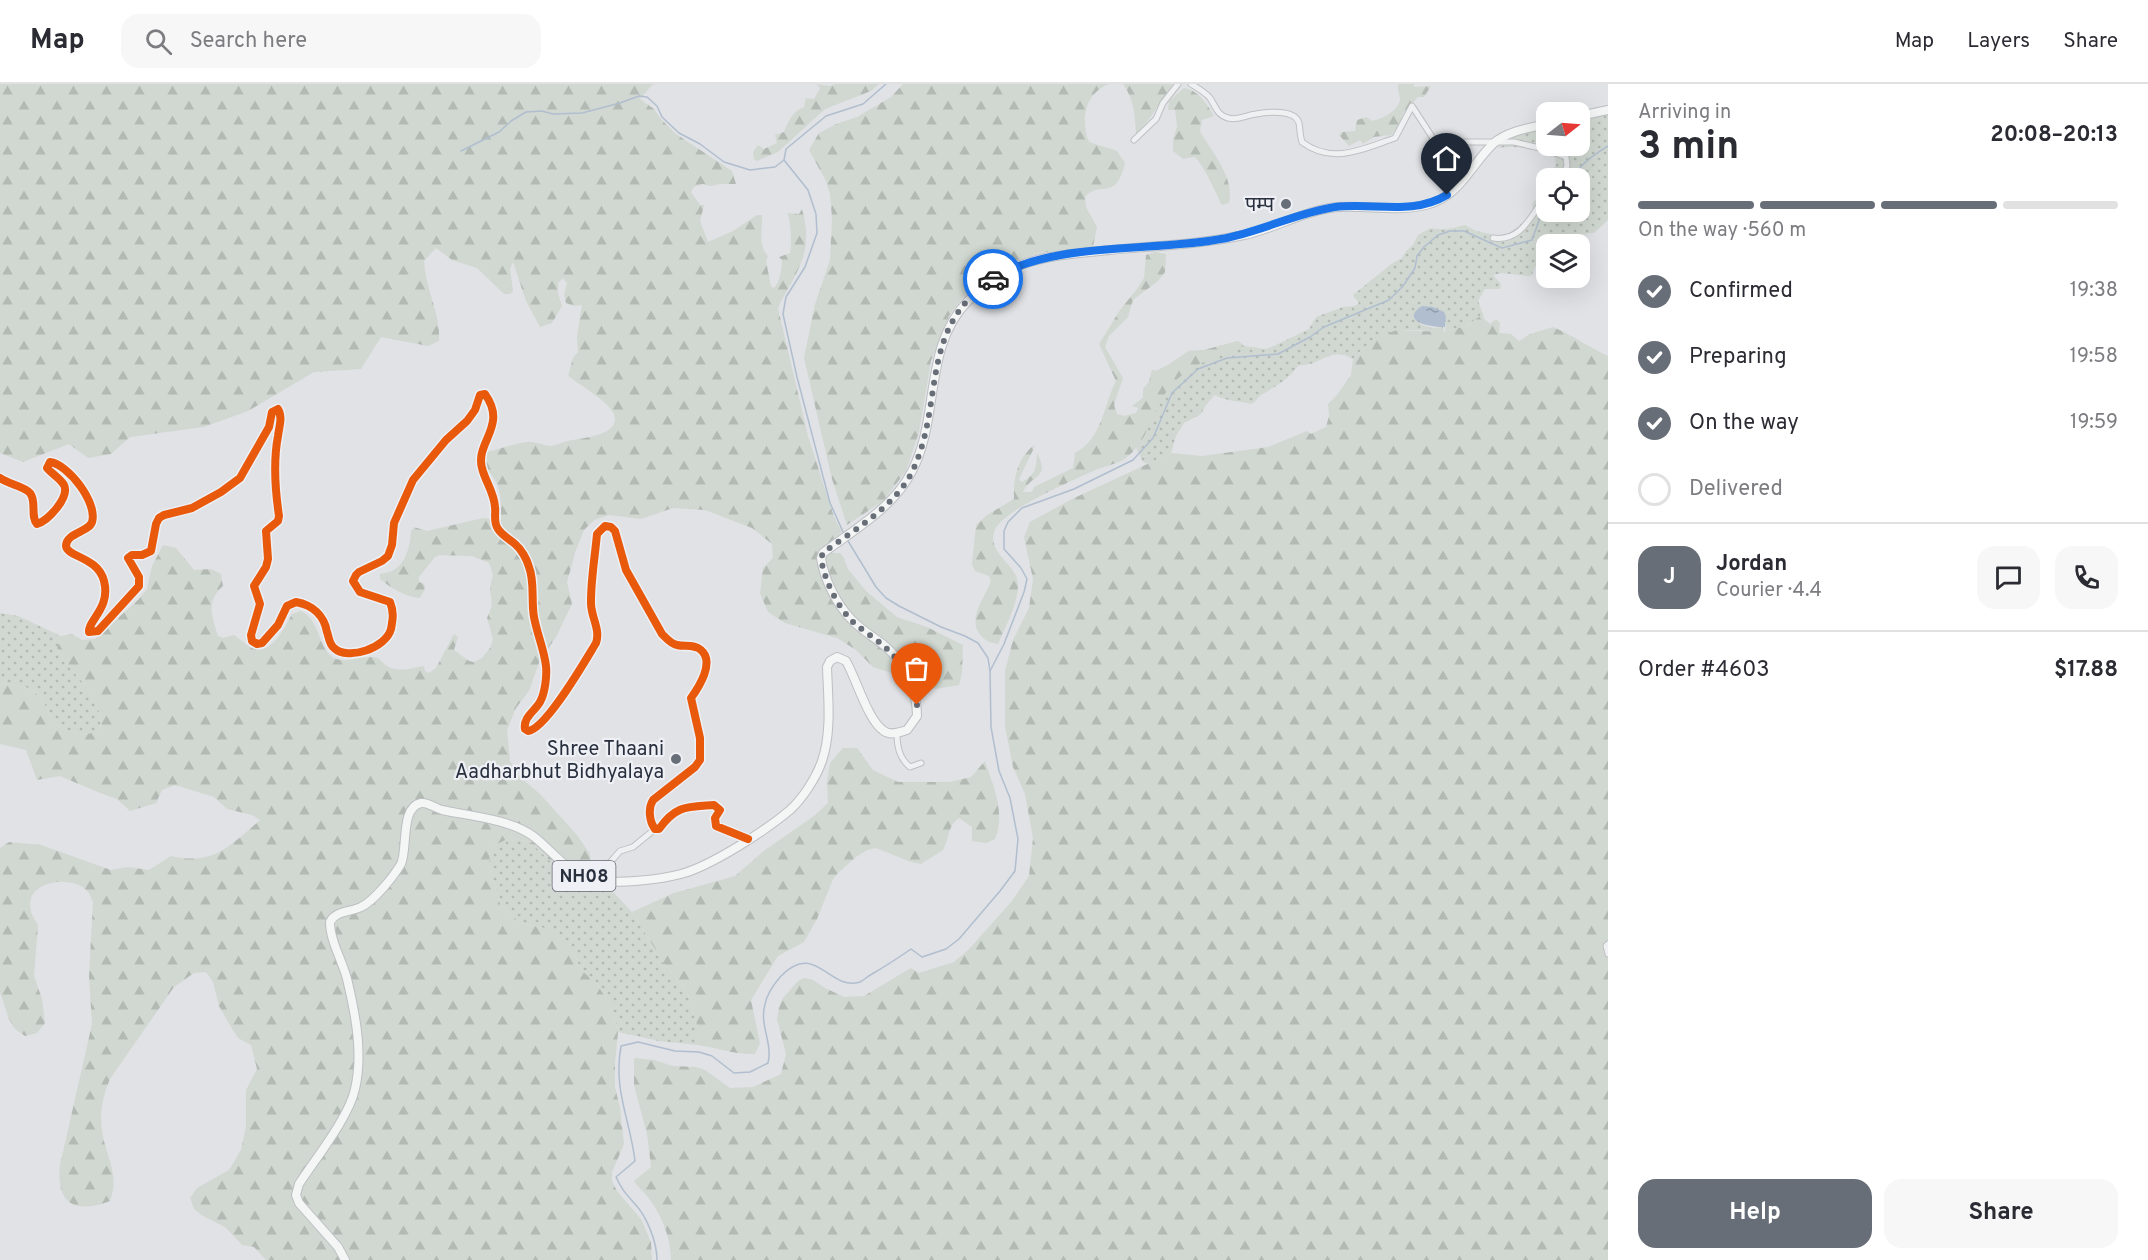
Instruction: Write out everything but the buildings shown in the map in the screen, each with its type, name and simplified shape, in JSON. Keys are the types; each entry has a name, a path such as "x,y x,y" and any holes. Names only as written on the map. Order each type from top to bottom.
{"main road":[{"path":"1590,114 1608,110"},
{"path":"897,732 907,730 917,716 915,695 900,662 887,648 852,620 840,606 821,558 823,553 898,494 913,469 924,434 939,353 949,326 965,303 1000,274 1027,263 1071,254 1206,242 1246,235 1306,214 1337,207 1400,208 1428,205 1447,195 1464,182 1495,143 1518,132 1536,127"},
{"name":"NH08","path":"345,1260 338,1247 299,1203 296,1195 299,1184 348,1107 355,1090 357,1074 355,1014 346,972 330,926 331,919 363,907 395,872 402,862 406,823 412,808 421,803 505,824 532,836 556,859 576,873 595,880 636,880 680,874 714,860 748,839 790,810 807,790 822,762 827,743 827,667 830,661 837,657 846,661 859,692 878,726 885,732 897,732"}],"street":[{"path":"1134,140 1156,119 1163,104 1178,84"},
{"path":"1191,84 1210,98 1219,114 1228,118 1239,119 1254,114 1291,115 1299,122 1302,142 1326,154 1338,155 1395,138 1412,106 1437,143 1444,145 1460,142 1514,142 1566,157 1566,168"},
{"path":"1493,238 1505,240 1514,237 1536,211"},
{"path":"0,478 8,484 26,489 31,494 34,519 37,524 43,522 66,494 62,482 47,468 50,462 69,473 86,495 93,514 93,521 90,526 69,539 66,544 71,553 92,562 100,570 104,581 103,606 88,627 89,632 94,632 98,631 139,586 140,577 128,558 149,554 159,518 192,508 231,486 240,478 269,427 272,412 278,409 281,416 276,446 275,475 279,516 278,521 266,531 268,559 266,567 254,586 260,604 251,635 252,640 257,644 262,643 278,625 287,606 296,602 315,610 321,617 331,646 335,650 342,653 366,651 379,646 389,635 394,616 390,602 360,592 353,581 356,574 388,556 392,545 394,523 412,480 446,440 467,421 475,410 480,395 485,394 493,417 493,428 481,455 481,467 492,491 496,508 496,527 517,545 529,565 532,575 534,620 546,664 540,701 526,720 525,729 534,730 550,713 597,644 597,630 592,617 591,601 597,534 605,526 615,531 626,570 662,634 670,642 693,646 701,650 705,656 706,665 702,681 691,698 700,738 700,760 695,767 653,800 650,805 650,818 655,829"},
{"path":"897,732 897,748 907,765 921,763"},
{"path":"595,880 620,851 633,847 655,829 659,829 674,812 714,805 720,810 715,818 716,826 748,839"},
{"path":"1608,944 1606,946 1608,954"}],"green space":[{"path":"0,84 655,84 640,99 654,109 676,134 732,171 736,184 711,186 702,184 694,187 691,192 700,205 704,205 700,221 708,242 733,231 757,215 762,215 762,242 768,256 766,261 771,286 774,288 781,271 782,260 779,257 790,253 791,232 787,213 799,214 802,209 806,231 805,250 799,268 778,308 808,436 834,517 842,532 825,546 833,553 840,553 848,569 866,591 897,617 927,627 963,645 962,672 959,685 936,689 873,667 856,650 837,638 785,623 768,612 760,593 763,568 773,558 772,544 752,528 705,510 673,508 641,519 609,515 594,520 584,530 567,582 572,604 556,637 540,660 529,691 516,708 507,730 510,761 520,777 540,794 577,835 590,854 595,883 567,877 530,842 510,838 497,844 490,851 489,866 500,904 520,923 544,928 561,937 575,955 580,969 596,983 612,1007 618,1032 615,1087 624,1144 612,1172 612,1181 617,1191 641,1219 651,1242 652,1260 266,1260 254,1247 242,1245 225,1227 194,1209 190,1198 197,1188 229,1170 241,1150 246,1127 246,1090 257,1069 251,1045 238,1038 231,1027 219,1006 213,982 206,972 194,973 174,987 110,1079 101,1118 114,1182 110,1201 98,1205 78,1206 70,1203 65,1197 61,1189 60,1165 92,1024 89,976 93,902 86,890 67,882 44,885 36,891 31,900 31,911 38,925 34,976 42,999 45,1023 37,1033 25,1036 15,1029 9,1019 0,992 0,848 9,842 41,845 111,870 128,867 149,870 171,856 198,858 220,852 260,820 252,815 227,809 214,797 175,785 162,790 156,803 130,811 117,799 60,776 37,780 26,750 0,744 0,683 33,690 54,722 65,730 87,734 100,730 98,707 86,686 57,648 61,636 72,634 82,640 95,639 147,589 152,566 163,545 176,548 194,570 211,569 221,574 223,586 214,598 212,610 218,636 223,638 234,635 250,647 257,650 264,649 276,640 292,614 301,611 315,625 324,648 332,657 338,659 375,657 392,668 406,669 424,666 425,671 429,673 436,668 454,634 458,637 454,650 474,662 482,658 490,648 493,639 487,618 492,606 490,588 493,574 489,563 472,556 439,555 435,557 419,577 419,582 424,584 425,588 420,598 394,589 380,579 380,574 393,570 401,563 407,553 414,527 427,531 483,518 501,520 498,486 485,468 487,452 527,442 547,446 598,435 612,427 615,421 614,414 606,404 568,376 573,358 578,352 577,337 582,305 574,306 566,303 564,294 567,283 563,278 558,283 562,306 552,323 540,327 526,301 513,262 510,269 513,291 510,294 504,294 477,268 452,260 436,248 424,261 438,321 439,341 428,346 381,337 361,369 314,372 248,411 204,427 130,437 111,454 88,458 69,444 23,462 0,453"},
{"path":"816,84 829,86 879,84 871,91 825,109 778,152 757,161 754,159 753,152 758,145 764,149 777,143 775,135 784,132 791,117 804,107 806,98 814,99 820,88"},
{"path":"903,84 1109,84 1094,94 1090,101 1085,116 1086,134 1089,142 1117,151 1125,163 1117,183 1112,187 1091,192 1085,197 1086,207 1097,227 1093,247 1039,253 991,273 964,296 949,316 931,361 919,432 906,471 883,501 847,525 832,479 804,358 815,304 830,260 832,218 830,194 826,181 809,150 819,133 857,117 891,97"},
{"path":"1123,84 1173,84 1136,134 1132,102"},
{"path":"1398,84 1414,84 1414,87 1431,86 1424,97 1418,97 1403,114 1399,125 1391,135 1374,137 1363,144 1360,140 1349,146 1339,135 1342,132 1355,131 1357,120 1367,117 1372,121 1376,120 1393,111 1400,99"},
{"path":"1184,88 1198,95 1214,116 1202,120 1200,131 1226,175 1230,193 1229,203 1222,205 1198,160 1194,157 1183,159 1173,151 1177,126 1175,110 1168,110 1169,101"},
{"path":"1608,112 1608,220 1594,233 1536,234 1536,265 1532,275 1502,273 1493,275 1501,284 1500,289 1485,289 1478,301 1483,314 1466,326 1445,332 1446,322 1420,324 1432,328 1443,327 1444,332 1396,331 1373,341 1353,359 1338,354 1307,365 1299,365 1286,379 1251,404 1215,395 1201,414 1184,423 1176,436 1171,453 1148,464 1143,462 1131,437 1125,416 1136,413 1139,408 1132,406 1143,398 1143,389 1149,382 1152,370 1156,371 1168,365 1189,351 1204,350 1238,341 1244,346 1266,349 1309,329 1316,317 1343,307 1355,306 1359,303 1353,295 1402,258 1418,235 1431,228 1444,229 1465,225 1476,231 1504,237 1533,211 1532,204 1536,199 1536,222 1590,222 1590,168 1555,168 1555,157 1553,156 1590,156 1590,116"},
{"path":"1536,129 1536,150 1497,148 1518,133"},
{"path":"1155,252 1166,254 1165,272 1158,281 1133,300 1128,317 1109,336 1105,347 1123,378 1114,405 1117,414 1125,416 1136,413 1139,407 1132,406 1143,398 1143,389 1149,382 1152,370 1156,371 1168,365 1189,351 1204,350 1238,341 1244,346 1194,367 1176,380 1163,397 1144,436 1123,460 1093,471 1038,497 999,524 994,532 993,540 995,547 1016,577 1018,591 998,644 989,642 981,636 975,623 978,608 991,581 989,576 975,571 972,564 976,525 987,515 1014,499 1017,469 1028,450 1034,445 1019,479 1022,482 1033,473 1037,453 1042,468 1038,476 1026,486 1023,492 1032,492 1034,487 1073,468 1075,453 1084,447 1097,430 1116,381 1099,344 1120,310 1144,278 1146,255"},
{"path":"1483,314 1484,319 1490,324 1496,319 1500,323 1499,333 1511,334 1519,341 1530,334 1553,327 1608,356 1608,941 1604,953 1608,958 1608,1260 671,1260 669,1243 661,1218 634,1181 651,1167 647,1134 634,1085 634,1058 654,1060 673,1066 696,1067 705,1070 730,1088 753,1087 781,1074 786,1054 777,1019 779,1008 782,999 798,981 804,978 813,980 844,997 864,996 911,968 919,973 954,962 969,949 1012,901 1029,876 1033,838 1025,794 1013,767 1005,726 1005,671 1013,640 1029,608 1033,579 1024,537 1030,522 1072,499 1171,453 1202,456 1268,447 1307,431 1311,434 1326,427 1329,416 1328,404 1351,375 1353,359 1380,336 1397,330 1444,332 1466,326"},
{"path":"0,613 18,616 61,636 57,648 86,686 98,707 100,730 87,734 65,730 54,722 33,690 0,683"},
{"path":"843,748 857,748 873,770 898,782 950,782 971,777 985,761 999,809 995,839 986,843 972,841 972,827 959,818 951,828 943,850 921,864 876,848 867,850 856,857 833,879 817,919 804,942 778,956 751,1000 760,1043 755,1054 698,1045 697,1025 687,991 667,968 632,912 674,893 735,876 765,850 814,816 828,803 827,782 830,763"},
{"path":"510,838 530,842 567,877 595,883 614,893 632,912 667,968 687,991 697,1025 698,1045 659,1041 618,1032 612,1007 596,983 580,969 575,955 544,928 520,923 500,904 489,866 490,851 497,844"}],"water":[{"path":"1422,306 1433,307 1444,312 1445,327 1426,325 1415,320 1416,311"}],"waterway":[{"path":"461,151 499,132 526,112 582,113 639,96 647,97 657,106 662,117 679,133 700,144 724,162 750,170 775,167 784,160 786,149 826,116 863,104 886,84"},
{"path":"1580,168 1608,146"},
{"path":"784,160 808,190 816,214 817,233 805,267 786,297 783,314 830,503 844,534"},
{"path":"990,671 1004,644 1027,579 1021,568 1004,549 1004,531 1008,522 1022,508 1074,489 1133,460 1153,438 1172,393 1198,369 1227,358 1278,354 1324,327 1389,300 1403,286 1415,268 1417,256 1438,235 1450,231 1464,231 1502,248 1532,240 1538,222"},
{"path":"657,1260 655,1245 647,1223 616,1177 635,1161 619,1077 621,1046 638,1042 675,1051 699,1052 712,1056 734,1073 750,1072 768,1063 769,1048 764,1019 766,1000 778,979 793,966 804,963 813,965 840,980 849,983 860,982 911,949 922,957 946,949 959,939 1015,871 1018,839 1010,798 999,771 991,727 988,658 978,643 941,627 886,598 876,587 848,541"}],"cycle path":[{"path":"0,478 30,493 37,524 52,514 64,496 64,485 47,468 50,462 57,464 73,477 86,495 93,514 92,522 87,528 73,535 66,546 72,553 90,562 101,573 104,581 104,599 89,632 98,631 139,586 139,577 128,558 151,551 159,518 192,508 221,492 240,478 269,427 272,412 278,409 280,419 275,476 279,516 278,521 266,531 268,559 266,567 254,586 260,604 251,635 252,641 257,644 262,643 278,625 287,606 296,602 312,608 320,616 334,648 340,652 357,653 374,647 388,636 393,612 390,602 360,592 353,581 359,572 388,556 392,545 394,523 413,480 446,440 467,421 475,410 480,395 485,394 493,415 481,459 482,468 494,502 496,526 519,549 531,573 534,617 546,666 543,694 528,718 525,729 528,731 536,727 555,707 596,643 597,633 591,601 597,534 605,526 611,527 615,531 626,570 662,634 669,641 680,646 698,648 705,655 706,661 704,674 691,698 700,738 700,760 695,767 653,800 650,811 653,826 659,829 677,811 696,806 714,805 720,810 715,818 716,826 748,839"}],"way so far":[{"path":"917,705 915,695 900,662 887,648 852,620 840,606 821,558 823,553 898,494 909,477 924,434 939,353 949,326 961,308 993,279"}],"place":[{"name":"पम्प","path":"1286,204"},
{"name":"Shree Thaani Aadharbhut Bidhyalaya","path":"676,759"}],"route":[{"path":"993,279 1013,268 1042,259 1080,253 1206,242 1246,235 1306,214 1337,207 1418,207 1436,202 1447,195"}]}
